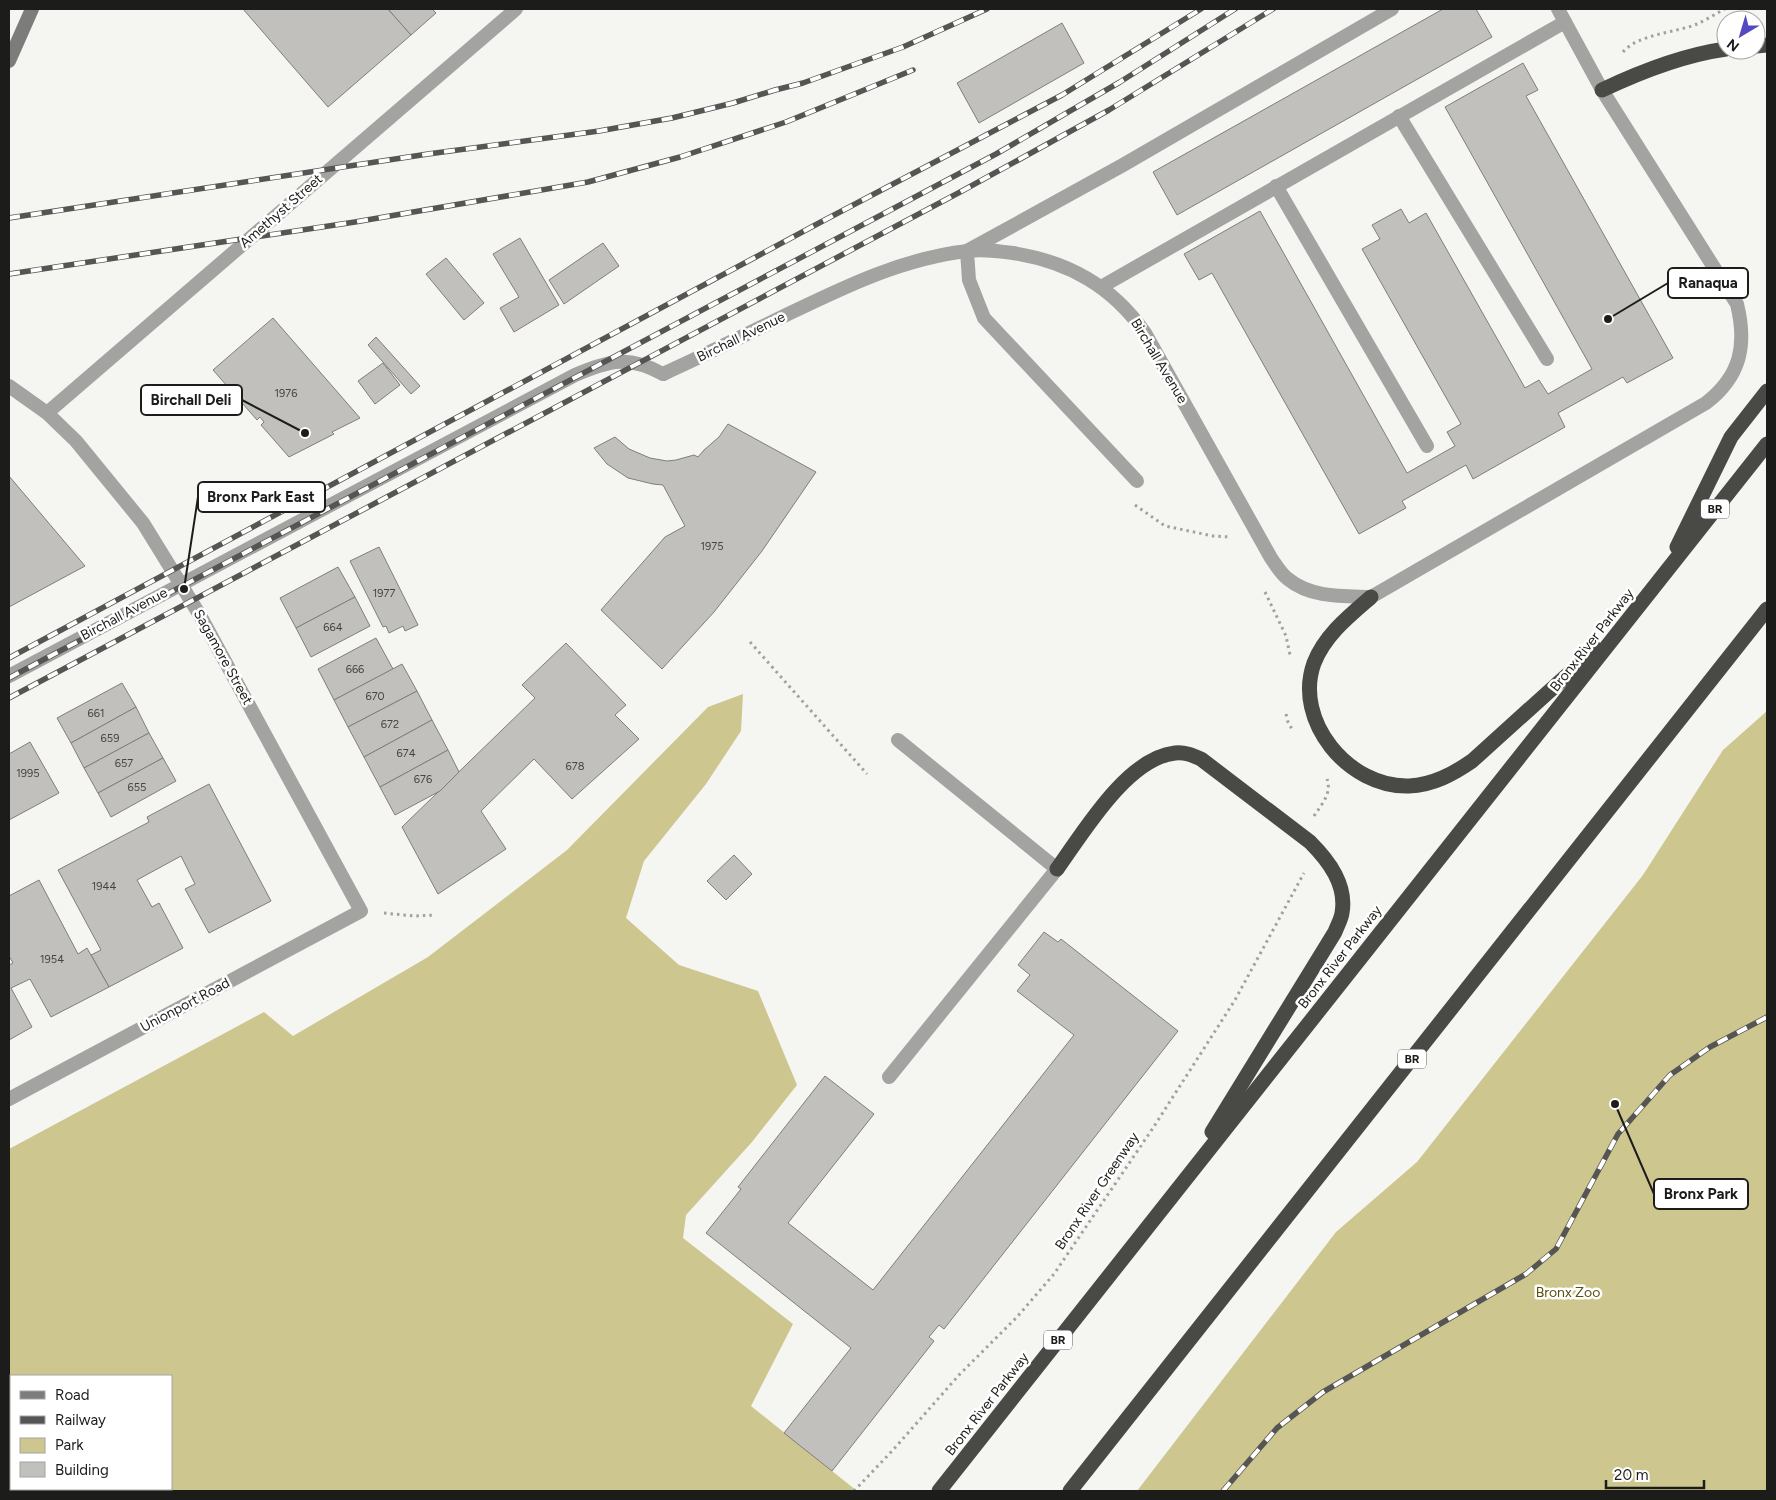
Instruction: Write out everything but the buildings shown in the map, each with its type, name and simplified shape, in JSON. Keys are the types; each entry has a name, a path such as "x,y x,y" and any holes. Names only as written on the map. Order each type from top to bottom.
{"highway":[{"path":"1602,90 1630,77 1681,58 1716,51"},
{"path":"1664,575 1731,437 1767,391"},
{"name":"Bronx River Parkway","path":"939,1491 1767,444"},
{"path":"1371,597 1331,634 1321,648 1310,677 1311,700 1317,724 1337,754 1363,775 1379,782 1398,786 1410,786 1442,779 1472,760 1627,622"},
{"name":"BR","path":"1070,1491 1767,609"},
{"path":"1057,869 1103,806 1125,780 1150,761 1164,755 1182,753 1201,759 1310,842 1334,869 1340,884 1343,898 1342,914 1335,932 1178,1188"}],"main road":[{"path":"9,61 32,9"}],"street":[{"name":"Amethyst Street","path":"47,413 516,9"},
{"path":"1137,481 984,318 969,280 967,251 1123,165 1392,9"},
{"path":"1371,597 1706,403 1716,396 1732,374 1740,352 1743,331 1737,304 1602,90 1558,9"},
{"path":"1101,287 1565,22"},
{"path":"1399,116 1547,359"},
{"path":"1276,186 1427,446"},
{"name":"Birchall Avenue","path":"9,676 594,366 616,361 632,362 649,366 663,374 871,276 902,266 967,251 989,250 1050,261 1088,278 1101,287 1132,314 1145,333 1270,558 1287,578 1315,593 1371,597"},
{"name":"Sagamore Street","path":"9,386 47,413 76,441 143,523 182,583 361,911"},
{"path":"889,1077 1057,869 898,740"},
{"name":"Unionport Road","path":"9,1099 361,911"}],"path":[{"path":"1622,53 1638,41 1696,24 1725,9"},
{"path":"1129,501 1165,526 1213,536 1234,537"},
{"path":"750,642 867,774"},
{"name":"Bronx River Greenway","path":"854,1491 959,1375 1017,1318 1054,1274 1105,1201 1230,1008 1308,866"},
{"path":"361,911 414,916 435,915"}],"green space":[{"path":"743,694 741,731 706,784 644,861 626,918 679,965 758,991 797,1085 752,1142 686,1215 683,1238 793,1324 751,1406 857,1491 9,1491 9,1149 264,1012 293,1036 428,957 567,850 708,707"},
{"name":"Bronx Zoo","path":"1767,711 1767,1491 1137,1491 1336,1232 1417,1162 1643,875 1723,750"}],"railway":[{"path":"9,218 428,154 599,131 672,118 803,83 903,47 987,9"},
{"path":"9,658 819,223 1062,95 1201,9"},
{"path":"9,678 996,154 1120,82 1235,9"},
{"path":"9,698 962,191 1109,110 1273,9"},
{"path":"9,274 355,222 588,182 680,157 786,122 913,70"},
{"path":"1223,1491 1277,1428 1323,1392 1526,1274 1556,1249 1618,1134 1670,1075 1710,1047 1767,1017"}],"place":[{"name":"Ranaqua","path":"1608,319"},
{"name":"Birchall Deli","path":"305,433"},
{"name":"Bronx Park East","path":"184,589"},
{"name":"Bronx Park","path":"1615,1104"}]}
